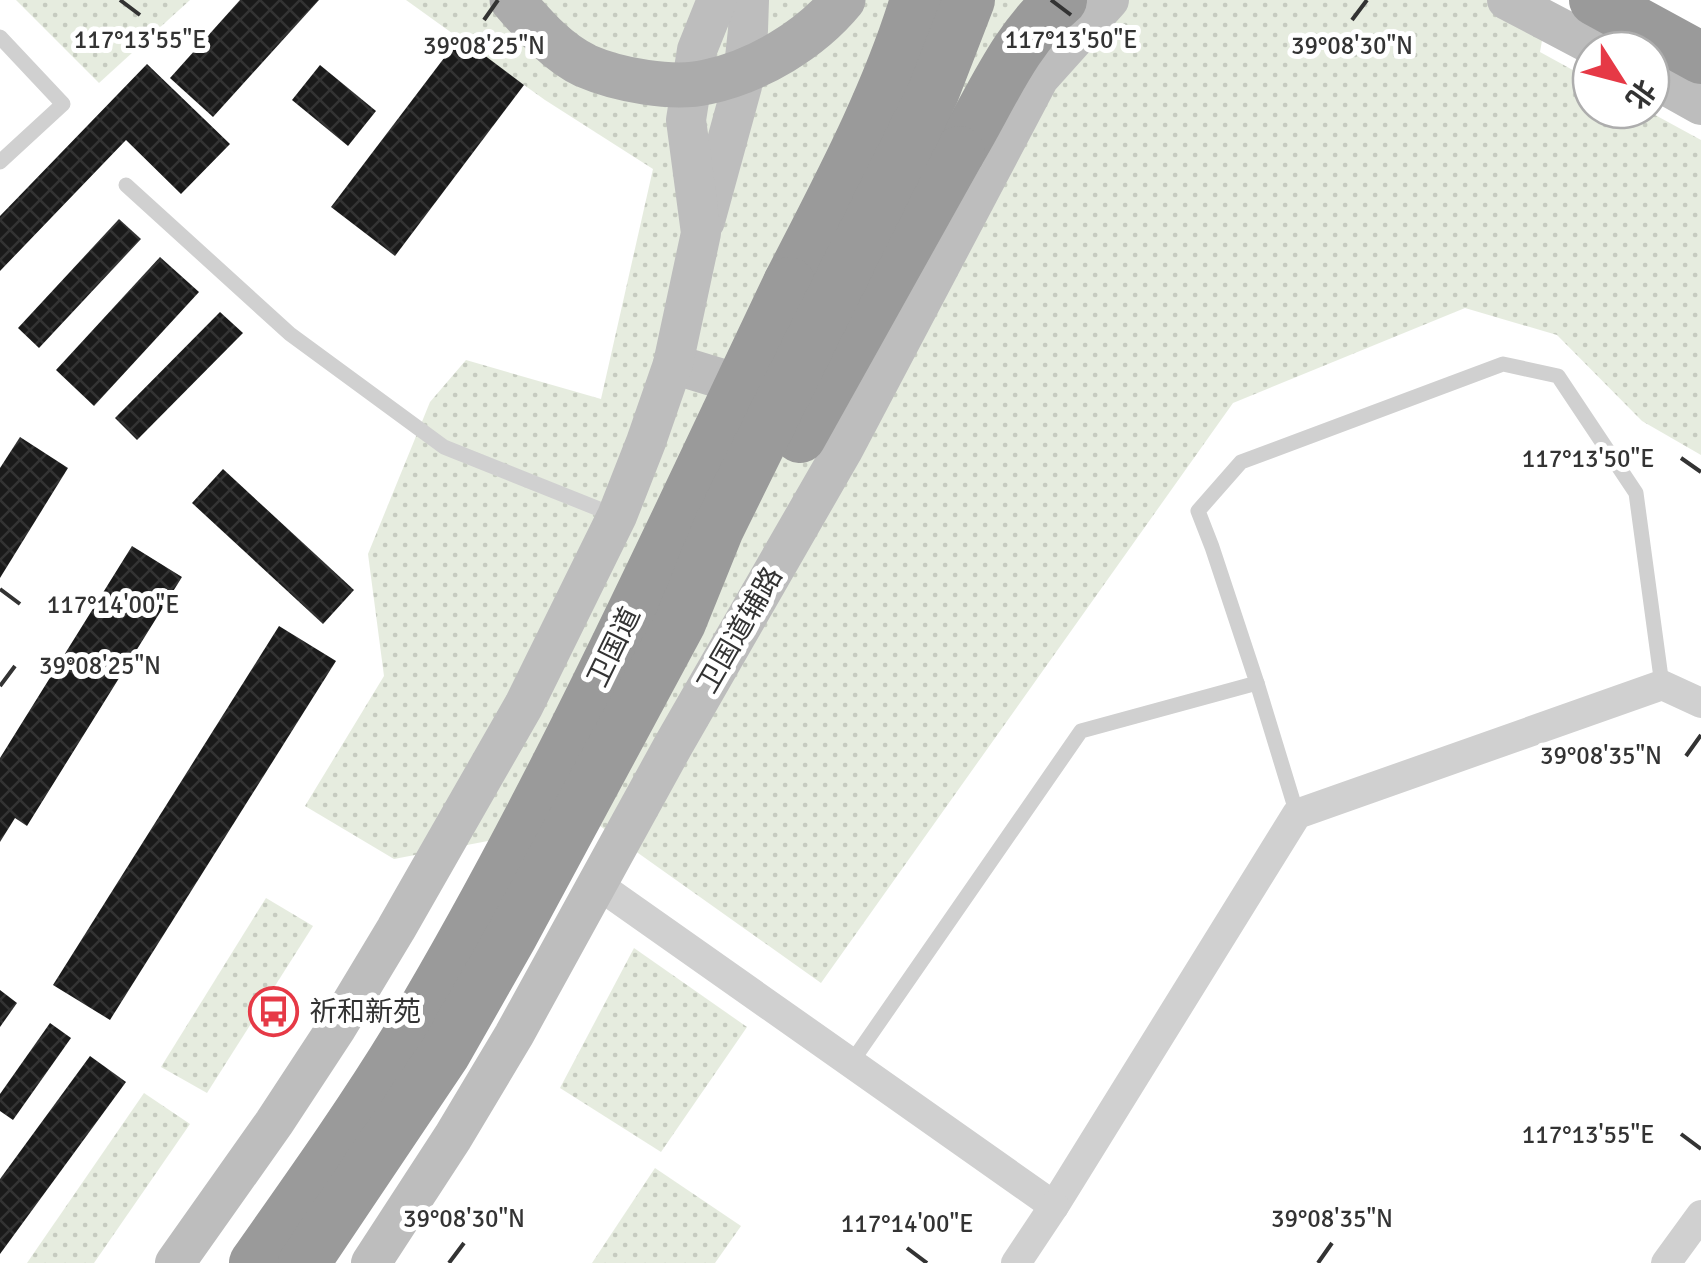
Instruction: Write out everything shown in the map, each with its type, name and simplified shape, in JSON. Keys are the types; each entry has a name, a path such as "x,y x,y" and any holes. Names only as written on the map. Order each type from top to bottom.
{"highway":[{"name":"卫国道","path":"255,1263 406,1039 513,852 846,172 905,38 916,0"},
{"name":"卫国道","path":"304,1263 445,1054 680,623 718,529 934,93 970,0"},
{"path":"959,152 1020,0"},
{"path":"959,152 1028,36 1064,0"},
{"path":"1595,0 1701,58"},
{"name":"卫国道","path":"680,623 752,524 959,152"}],"main road":[{"path":"512,0 553,43 585,65 659,84 704,83 738,72 805,36 843,0"},
{"path":"701,233 686,120 698,50 718,0"},
{"path":"175,1263 326,1044 396,929 524,705 617,516 673,364 701,233 742,86 748,0"},
{"path":"1039,78 1064,0"},
{"name":"卫国道辅路","path":"370,1263 453,1137 530,1006 858,420 1039,78 1109,0"},
{"path":"1507,0 1571,34"},
{"path":"1671,88 1701,105"},
{"path":"673,364 858,420"},
{"path":"396,929 530,1006"}],"street":[{"path":"1016,1263 1298,814 1662,686 1701,704"},
{"path":"597,884 1054,1206"},
{"path":"1666,1263 1701,1215"}],"lane":[{"path":"0,36 63,104 0,162"},
{"path":"126,184 290,334 444,447 617,516"},
{"path":"1298,814 1198,511 1241,462 1503,364 1558,376 1636,494 1662,686"},
{"path":"851,1062 1081,730 1257,683"}],"shaded area":[{"path":"16,0 190,0 99,83"},
{"path":"406,0 1549,0 1540,52 1571,69 1571,130 1671,130 1671,124 1701,140 1701,455 1642,421 1557,335 1465,308 1233,403 821,983 593,821 394,859 305,806 384,676 368,554 430,402 466,360 601,399 653,169 545,100"},
{"path":"266,898 313,926 207,1093 161,1067"},
{"path":"634,948 747,1027 661,1152 560,1088"},
{"path":"144,1093 190,1124 94,1263 27,1263"},
{"path":"655,1168 741,1226 715,1263 592,1263"}],"building":[{"path":"240,0 319,0 213,117 170,78"},
{"path":"460,37 524,85 395,256 331,207"},
{"path":"147,64 230,144 181,194 126,140 0,271 0,216"},
{"path":"320,65 376,111 348,146 292,100"},
{"path":"119,219 141,239 39,348 18,328"},
{"path":"160,257 199,292 94,406 56,370"},
{"path":"220,312 243,333 137,440 115,418"},
{"path":"20,437 68,468 0,578 0,468"},
{"path":"223,469 354,590 323,624 192,503"},
{"path":"132,546 182,577 27,826 15,818 0,842 0,758"},
{"path":"279,626 336,661 110,1020 53,985"},
{"path":"0,990 17,1003 0,1027"},
{"path":"50,1023 71,1038 13,1120 0,1111 0,1094"},
{"path":"90,1056 126,1082 0,1254 0,1179"}],"place":[{"name":"祈和新苑","path":"274,1012"}]}
